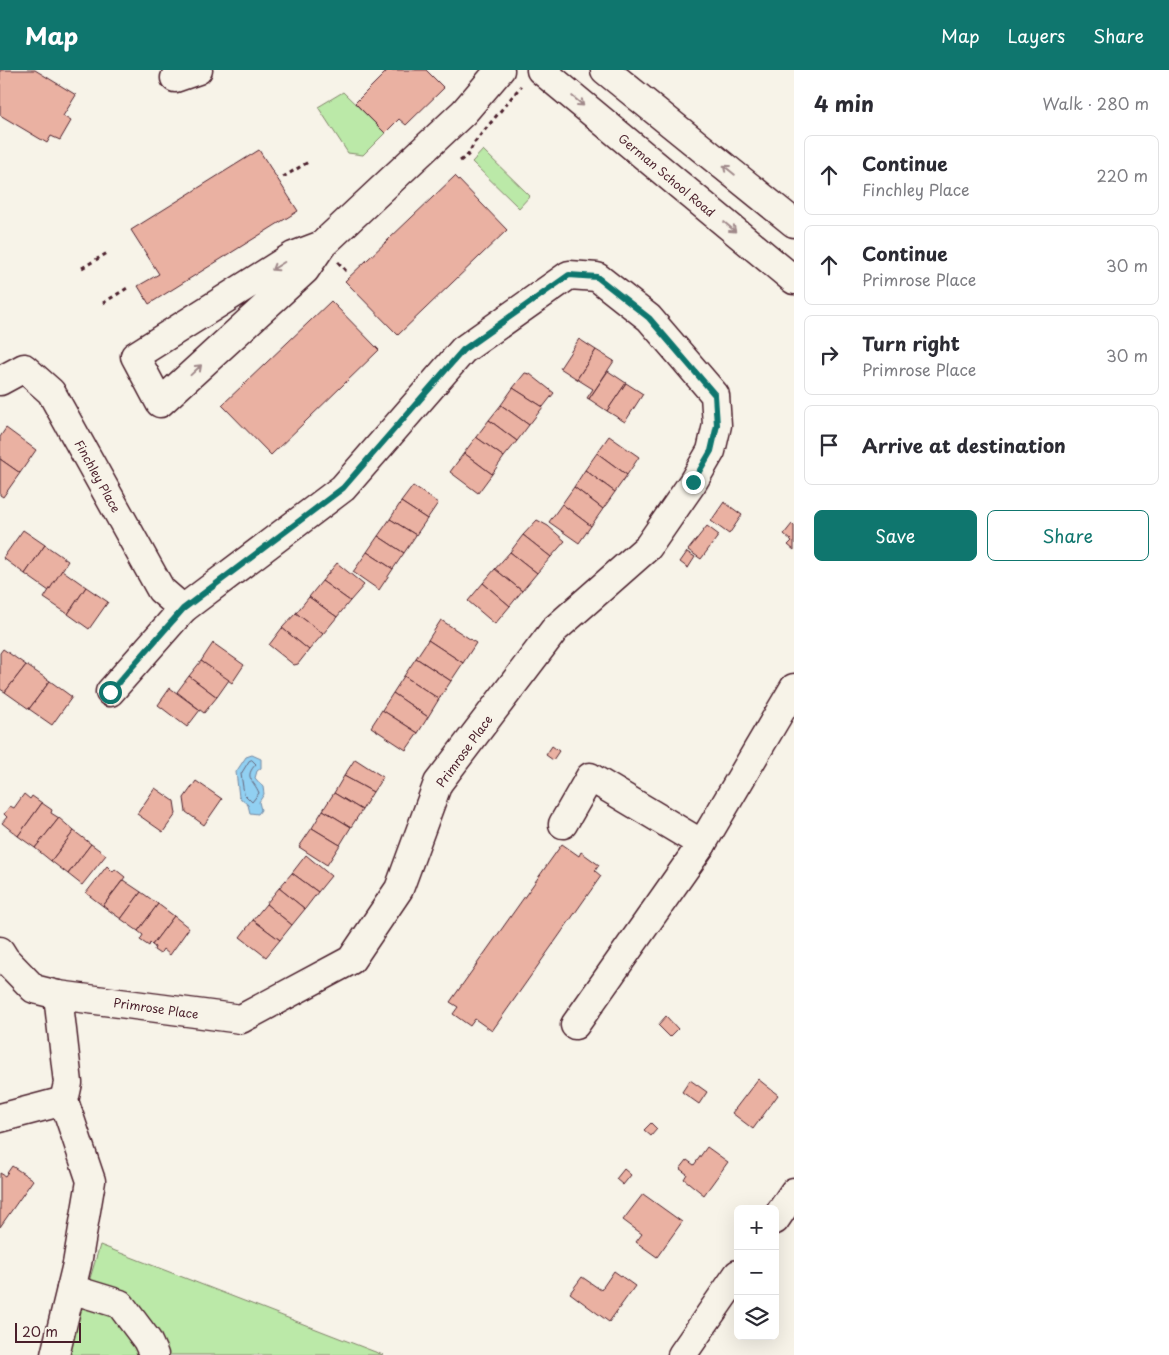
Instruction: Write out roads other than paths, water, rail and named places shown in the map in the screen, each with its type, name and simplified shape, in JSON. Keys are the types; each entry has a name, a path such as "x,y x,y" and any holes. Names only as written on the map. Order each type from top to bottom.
{"street":[{"path":"181,70 175,78 198,70"},
{"path":"322,245 293,256 135,356 160,403 305,270 322,245 464,112 500,70"},
{"path":"606,70 794,223"},
{"name":"German School Road","path":"532,78 794,280"},
{"name":"Primrose Place","path":"0,951 5,959 34,989 58,995 241,1020 351,960 399,889 438,783 555,629 648,547 693,482 711,451 717,425 715,395 649,318 597,277 569,275 463,350 343,488 183,609"},
{"name":"Finchley Place","path":"0,381 24,368 51,392 161,590 183,609"},
{"path":"110,692 183,609"},
{"path":"575,1025 702,844 794,688"},
{"path":"563,824 590,777 702,844"},
{"path":"55,1355 77,1264 91,1181 64,1102 68,1083 58,995"},
{"path":"0,1118 64,1102"},
{"path":"779,1214 794,1192"},
{"path":"682,1355 734,1280"},
{"path":"71,1289 120,1304 148,1340 154,1355"}],"water":[{"path":"252,755 261,759 261,768 257,771 255,778 263,787 264,794 259,802 261,810 258,814 250,813 248,805 239,797 236,772 246,757"}]}
